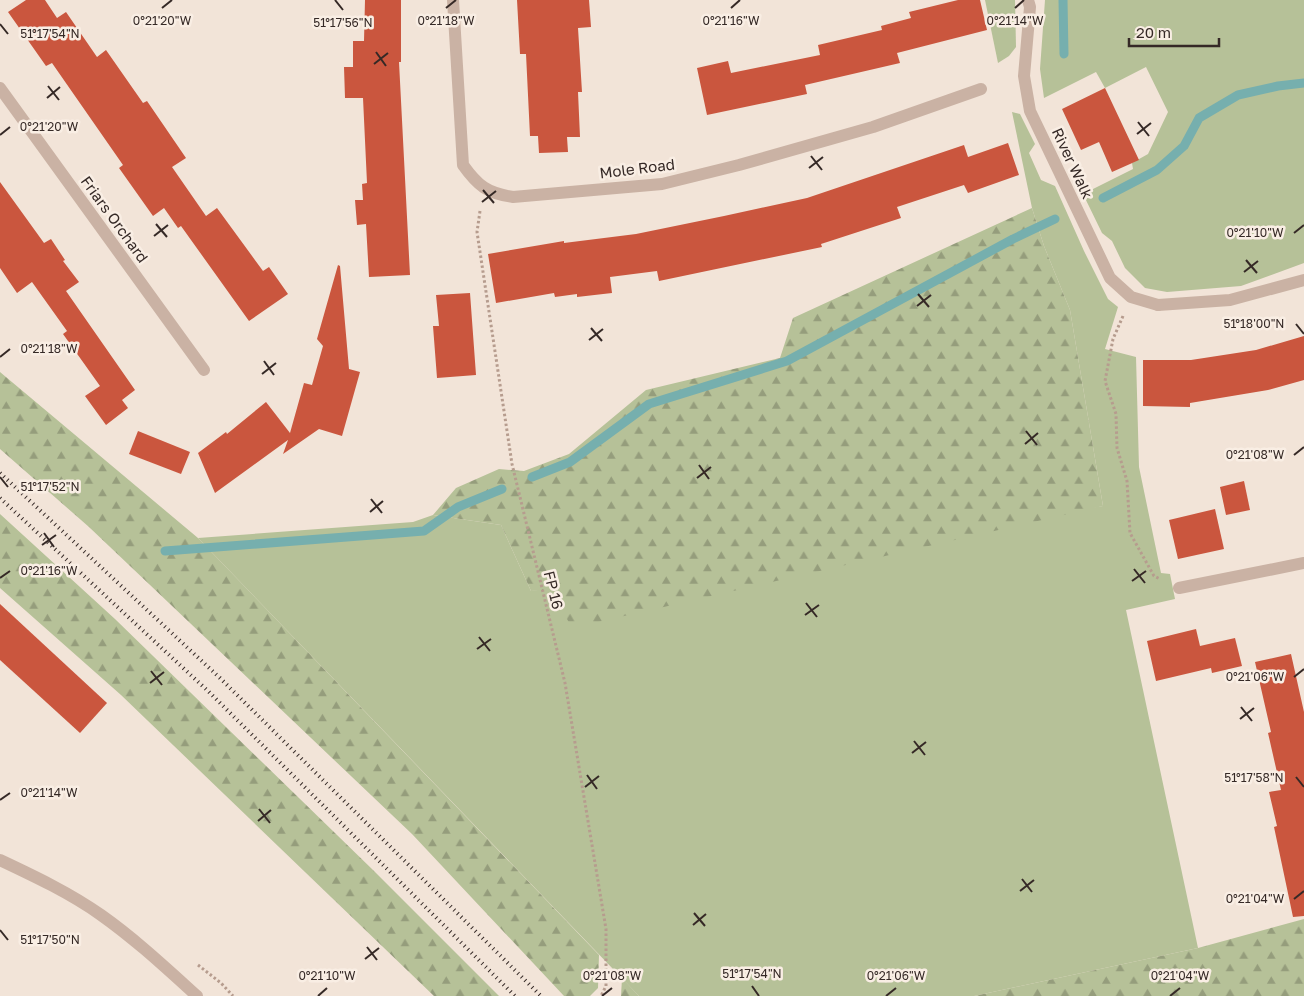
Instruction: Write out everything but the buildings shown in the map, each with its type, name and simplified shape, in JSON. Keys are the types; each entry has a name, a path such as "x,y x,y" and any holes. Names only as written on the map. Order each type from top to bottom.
{"street":[{"path":"453,0 463,165 483,189"},
{"name":"River Walk","path":"1028,0 1030,7 1024,76 1030,111 1110,278 1131,297 1158,305 1230,300 1304,280"},
{"name":"Friars Orchard","path":"0,88 204,370"},
{"name":"Mole Road","path":"483,189 497,195 513,197 662,184 739,165 873,127 981,89"},
{"path":"1179,588 1304,563"},
{"path":"0,860 62,891 100,914 140,944 197,996"}],"path":[{"name":"FP 16","path":"483,189 477,232 512,464 565,683 606,928 606,986 601,996"},
{"path":"1131,297 1113,339 1105,381 1116,414 1117,448 1127,481 1130,533 1154,576 1179,588"}],"green space":[{"path":"985,0 1015,0 1016,47 1009,56 998,63"},
{"path":"1045,0 1304,0 1304,263 1241,286 1167,292 1145,288 1125,268 1112,241 1102,233 1084,196 1091,190 1133,169 1132,163 1148,154 1168,112 1146,67 1105,88 1096,72 1044,98 1040,69"},
{"path":"1012,112 1020,114 1035,144 1029,153 1041,180 1055,186 1108,299 1118,307 1105,349 1136,357 1139,467 1161,573 1170,574 1175,599 1126,610 1198,948 974,996 639,996 198,538 413,522 433,515 501,525 531,591 1103,506 1070,310 1044,246 1032,208"},
{"path":"1032,208 1044,246 1070,310 1103,506 572,628 551,590 531,591 501,525 433,515 456,488 499,469 524,471 569,454 646,390 780,358 793,318"},
{"path":"0,372 198,538 599,955 598,988 590,996 564,996 412,834 89,527 0,449"},
{"path":"0,514 115,619 373,870 499,996 434,996 121,695 0,588"},
{"path":"1304,919 1304,996 974,996 1198,948"},
{"path":"622,978 639,996 621,996"}],"waterway":[{"path":"1063,0 1064,54"},
{"path":"1103,198 1157,170 1184,146 1199,118 1238,95 1278,86 1304,83"},
{"path":"532,477 570,462 649,404 787,361 1013,239 1055,219"},
{"path":"165,551 424,531 458,507 502,489"}],"railway":[{"path":"0,473 220,678 541,996"},
{"path":"0,498 208,691 515,996"}]}
